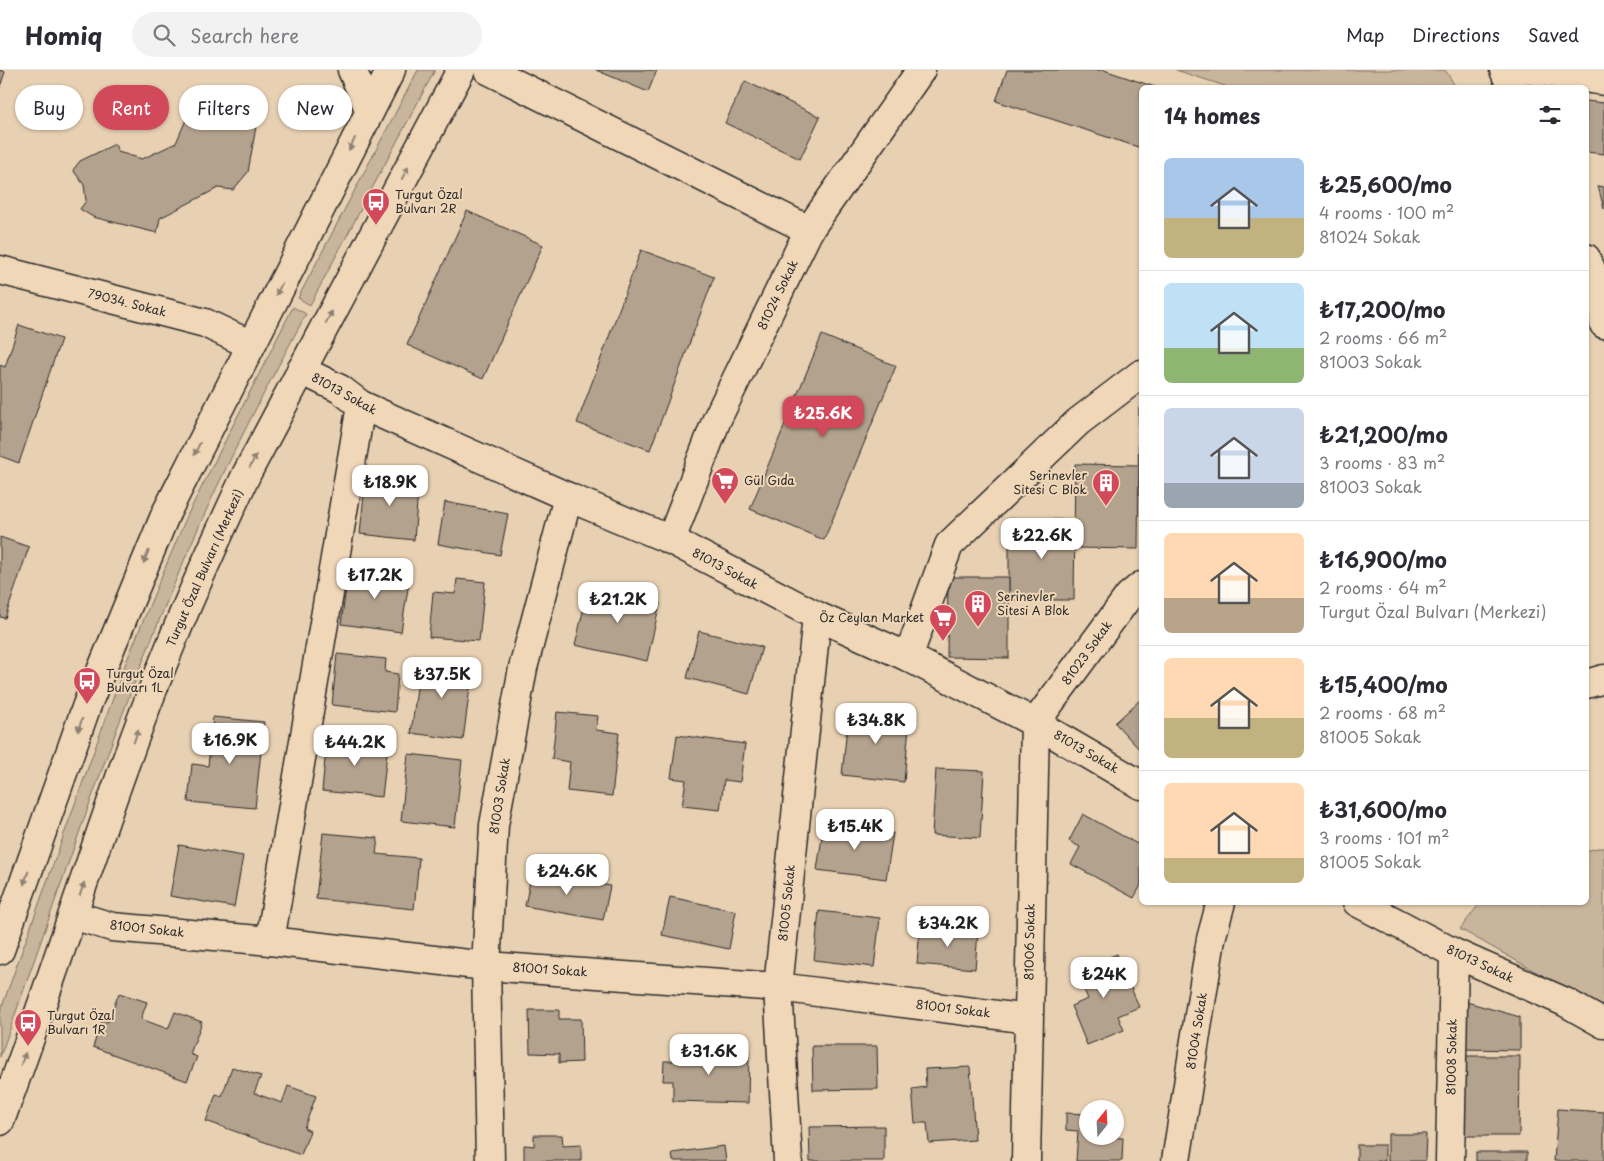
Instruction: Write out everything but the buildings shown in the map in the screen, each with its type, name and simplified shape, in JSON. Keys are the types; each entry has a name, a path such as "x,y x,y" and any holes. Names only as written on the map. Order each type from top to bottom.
{"street":[{"path":"352,70 369,109"},
{"path":"0,950 8,903 135,583 170,504 369,109 391,70"},
{"name":"Turgut Özal Bulvarı (Merkezi)","path":"0,1121 173,641 243,480 461,70"},
{"path":"488,70 810,230"},
{"name":"81024 Sokak","path":"671,540 717,419 810,230 921,70"},
{"path":"1504,70 1511,85"},
{"path":"1527,70 1604,80"},
{"path":"1589,268 1604,324"},
{"name":"79034. Sokak","path":"0,270 205,323 251,345"},
{"name":"81013 Sokak","path":"301,370 340,390 361,405 568,497 671,540 817,616 908,657 1035,723 1139,784"},
{"path":"908,657 949,546 1078,422 1139,376"},
{"path":"270,941 361,405"},
{"name":"81003 Sokak","path":"490,1161 486,966 494,825 523,668 568,497"},
{"name":"81023 Sokak","path":"1035,723 1129,596 1139,588"},
{"name":"81005 Sokak","path":"788,1161 778,987 817,616"},
{"path":"1589,683 1604,679"},
{"name":"81006 Sokak","path":"1026,1161 1035,723"},
{"name":"81004 Sokak","path":"1176,1161 1211,939 1220,905"},
{"name":"81013 Sokak","path":"1363,905 1454,953 1564,1002 1604,1024"},
{"name":"81001 Sokak","path":"73,915 112,927 270,941 486,966 778,987 1028,1019"},
{"name":"81008 Sokak","path":"1450,1161 1454,953"}],"shaded area":[{"path":"418,70 435,70 310,305 298,298"},
{"path":"1176,70 1445,70 1455,85 1222,85"},
{"path":"293,307 306,314 225,471 172,589 95,788 0,1057 0,1012 125,665 187,516"},
{"path":"1604,848 1604,1010 1460,929 1478,905 1589,905 1589,850"}],"place":[{"name":"Turgut Özal Bulvarı 2R","path":"376,226"},
{"name":"Gül Gıda","path":"725,505"},
{"name":"Serinevler Sitesi C Blok","path":"1106,507"},
{"name":"Serinevler Sitesi A Blok","path":"978,628"},
{"name":"Öz Ceylan Market","path":"943,642"},
{"name":"Turgut Özal Bulvarı 1L","path":"87,705"},
{"name":"Turgut Özal Bulvarı 1R","path":"28,1047"}]}
